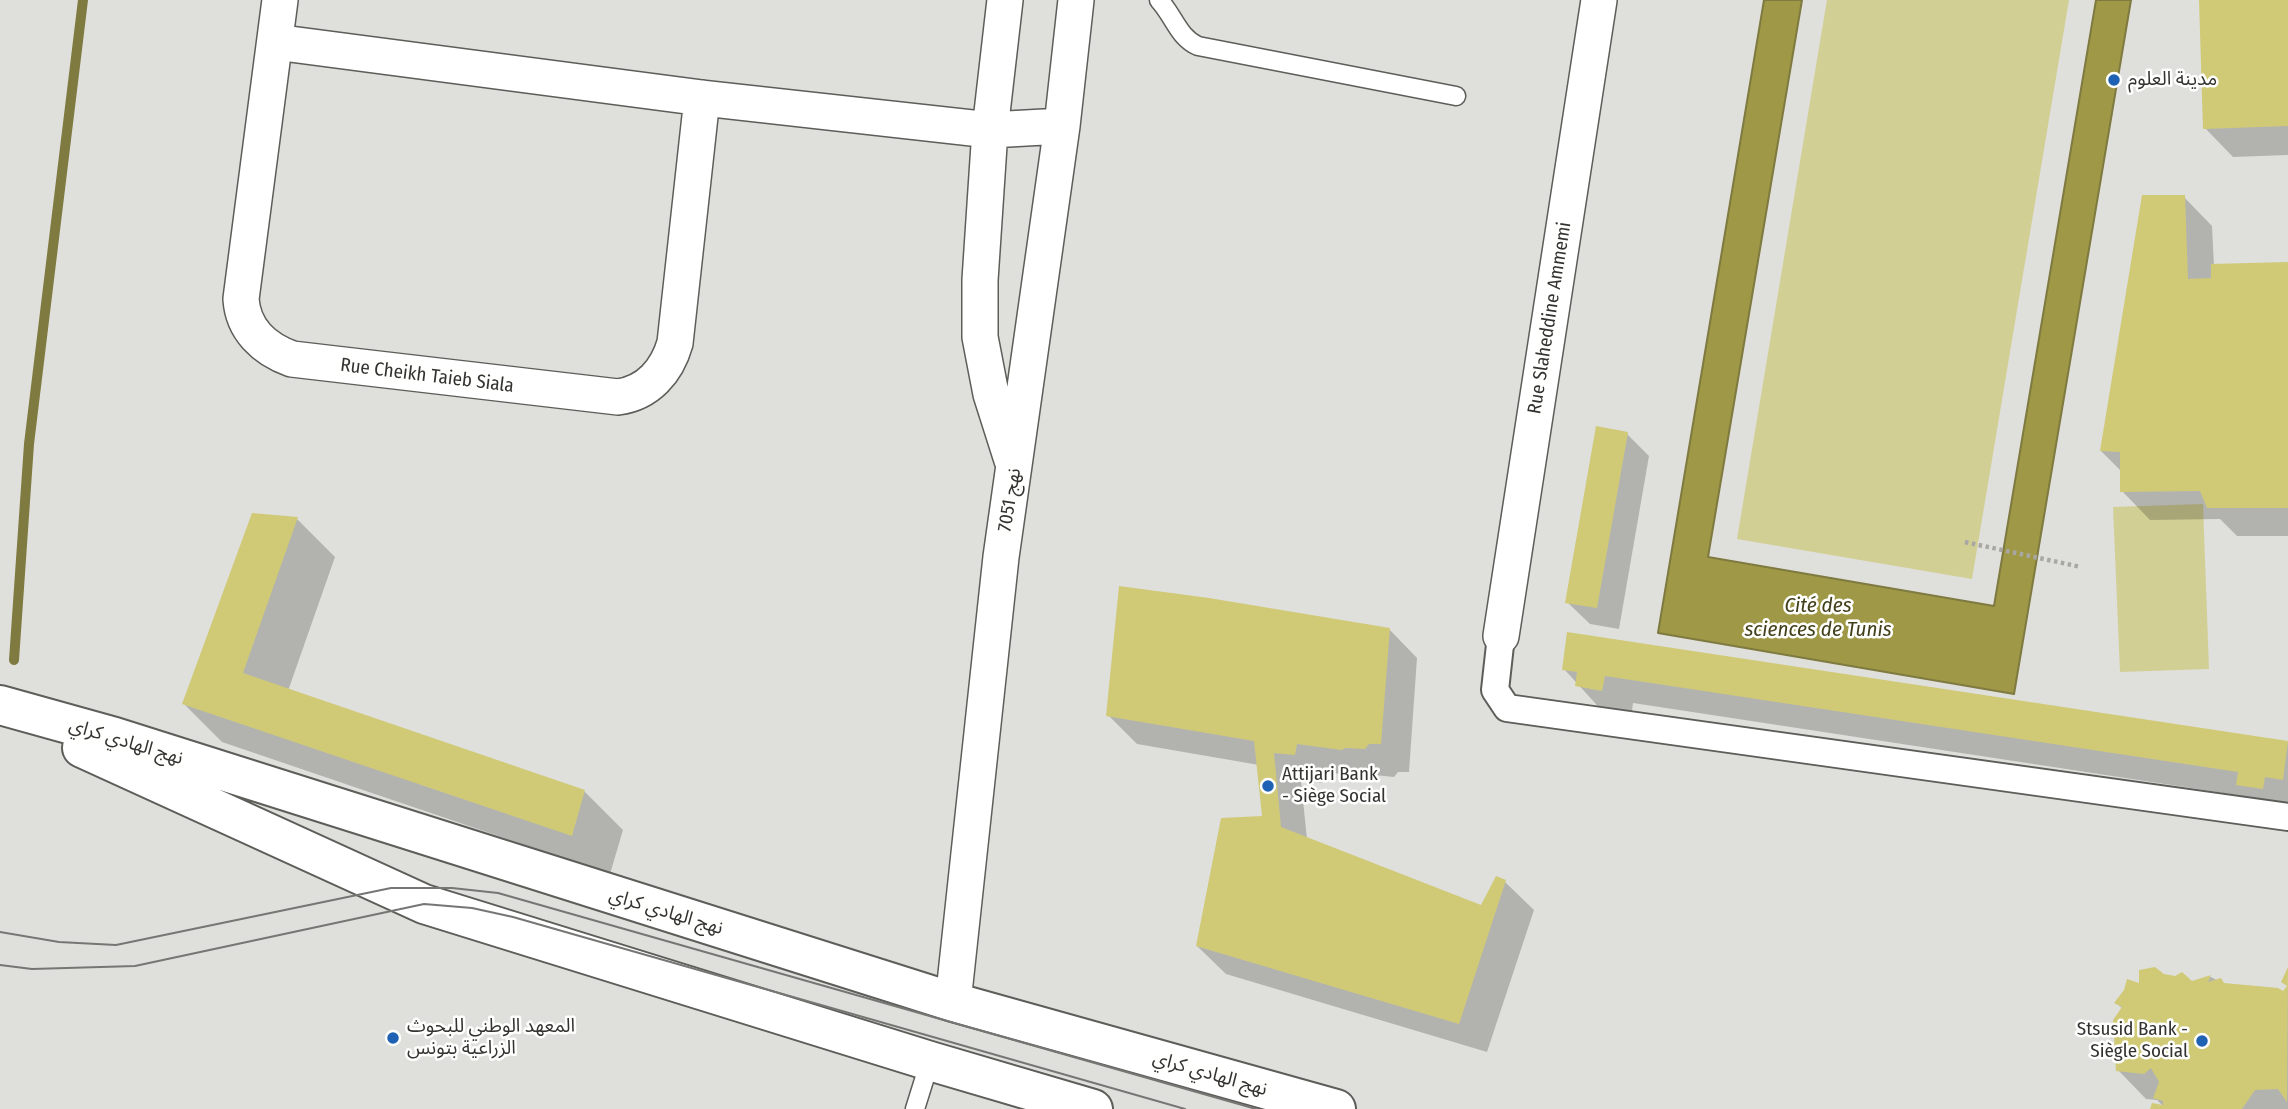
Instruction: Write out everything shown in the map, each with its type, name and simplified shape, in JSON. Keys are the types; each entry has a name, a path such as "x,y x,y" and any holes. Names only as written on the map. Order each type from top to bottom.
{"street":[{"name":"Rue Cheikh Taieb Siala","path":"280,0 240,299 245,320 257,338 282,356 618,397 648,386 671,358 675,343 702,98"},
{"path":"1004,0 990,130 980,280 980,337 991,394 1015,470"},
{"name":"نهج 7051","path":"953,1002 1001,557 1062,127 1076,0"},
{"name":"Rue Slaheddine Ammemi","path":"1501,636 1599,0"},
{"path":"275,42 702,98 990,130 1062,127"},
{"path":"1501,636 1495,690 1507,708 2288,817"},
{"name":"نهج الهادي كراي","path":"0,705 116,737 953,1002 1336,1109"},
{"name":"نهج الهادي كراي","path":"0,711 425,904 929,1061 1093,1109"}],"lane":[{"path":"1159,0 1169,11 1185,40 1198,46 1456,96"},
{"path":"915,1109 929,1061"}],"path":[{"path":"1965,542 2081,567"}],"shaded area":[{"path":"1827,0 2069,0 1972,579 1737,539"},
{"path":"2203,504 2209,669 2120,672 2113,507"}],"water":[{"name":"Cité des sciences de Tunis","path":"1764,0 1802,0 1708,557 1994,606 2096,0 2131,0 2014,694 1658,633"}],"building":[{"path":"2199,0 2288,0 2288,126 2203,129"},
{"path":"2142,195 2185,195 2188,279 2211,278 2211,264 2288,262 2288,508 2207,508 2200,491 2120,492 2120,452 2100,451"},
{"path":"1596,426 1628,432 1597,608 1565,603"},
{"path":"252,513 298,517 243,673 585,790 572,836 182,704"},
{"name":"Attijari Bank - Siège Social","path":"1119,586 1390,628 1381,744 1369,744 1365,749 1342,750 1297,744 1295,755 1274,753 1281,827 1481,905 1496,876 1506,880 1459,1024 1196,946 1221,818 1262,816 1254,741 1106,716"},
{"path":"1567,632 2288,741 2283,780 2265,777 2263,789 2236,785 2238,772 1605,676 1602,691 1575,686 1577,672 1562,670"},
{"name":"Stsusid Bank - Siègle Social","path":"2155,967 2164,974 2175,976 2182,972 2192,981 2211,975 2208,982 2221,978 2224,983 2278,988 2283,991 2287,986 2281,982 2288,967 2287,1102 2278,1089 2255,1090 2242,1109 2150,1109 2152,1103 2163,1105 2163,1101 2153,1098 2159,1082 2151,1068 2144,1074 2116,1071 2113,1020 2122,1007 2114,1003 2124,990 2127,979 2139,983 2139,970"}],"waterway":[{"path":"14,660 29,444 83,0"}],"tram line":[{"path":"0,932 59,942 116,945 391,888 452,888 498,893 1256,1109"},
{"path":"0,965 32,969 135,966 424,904 472,908 513,917 1185,1109"}],"place":[{"name":"مدينة العلوم","path":"2114,80"},
{"name":"Attijari Bank - Siège Social","path":"1268,786"},
{"name":"المعهد الوطني للبحوث الزراعية بتونس","path":"393,1038"},
{"name":"Stsusid Bank - Siègle Social","path":"2202,1041"}]}
